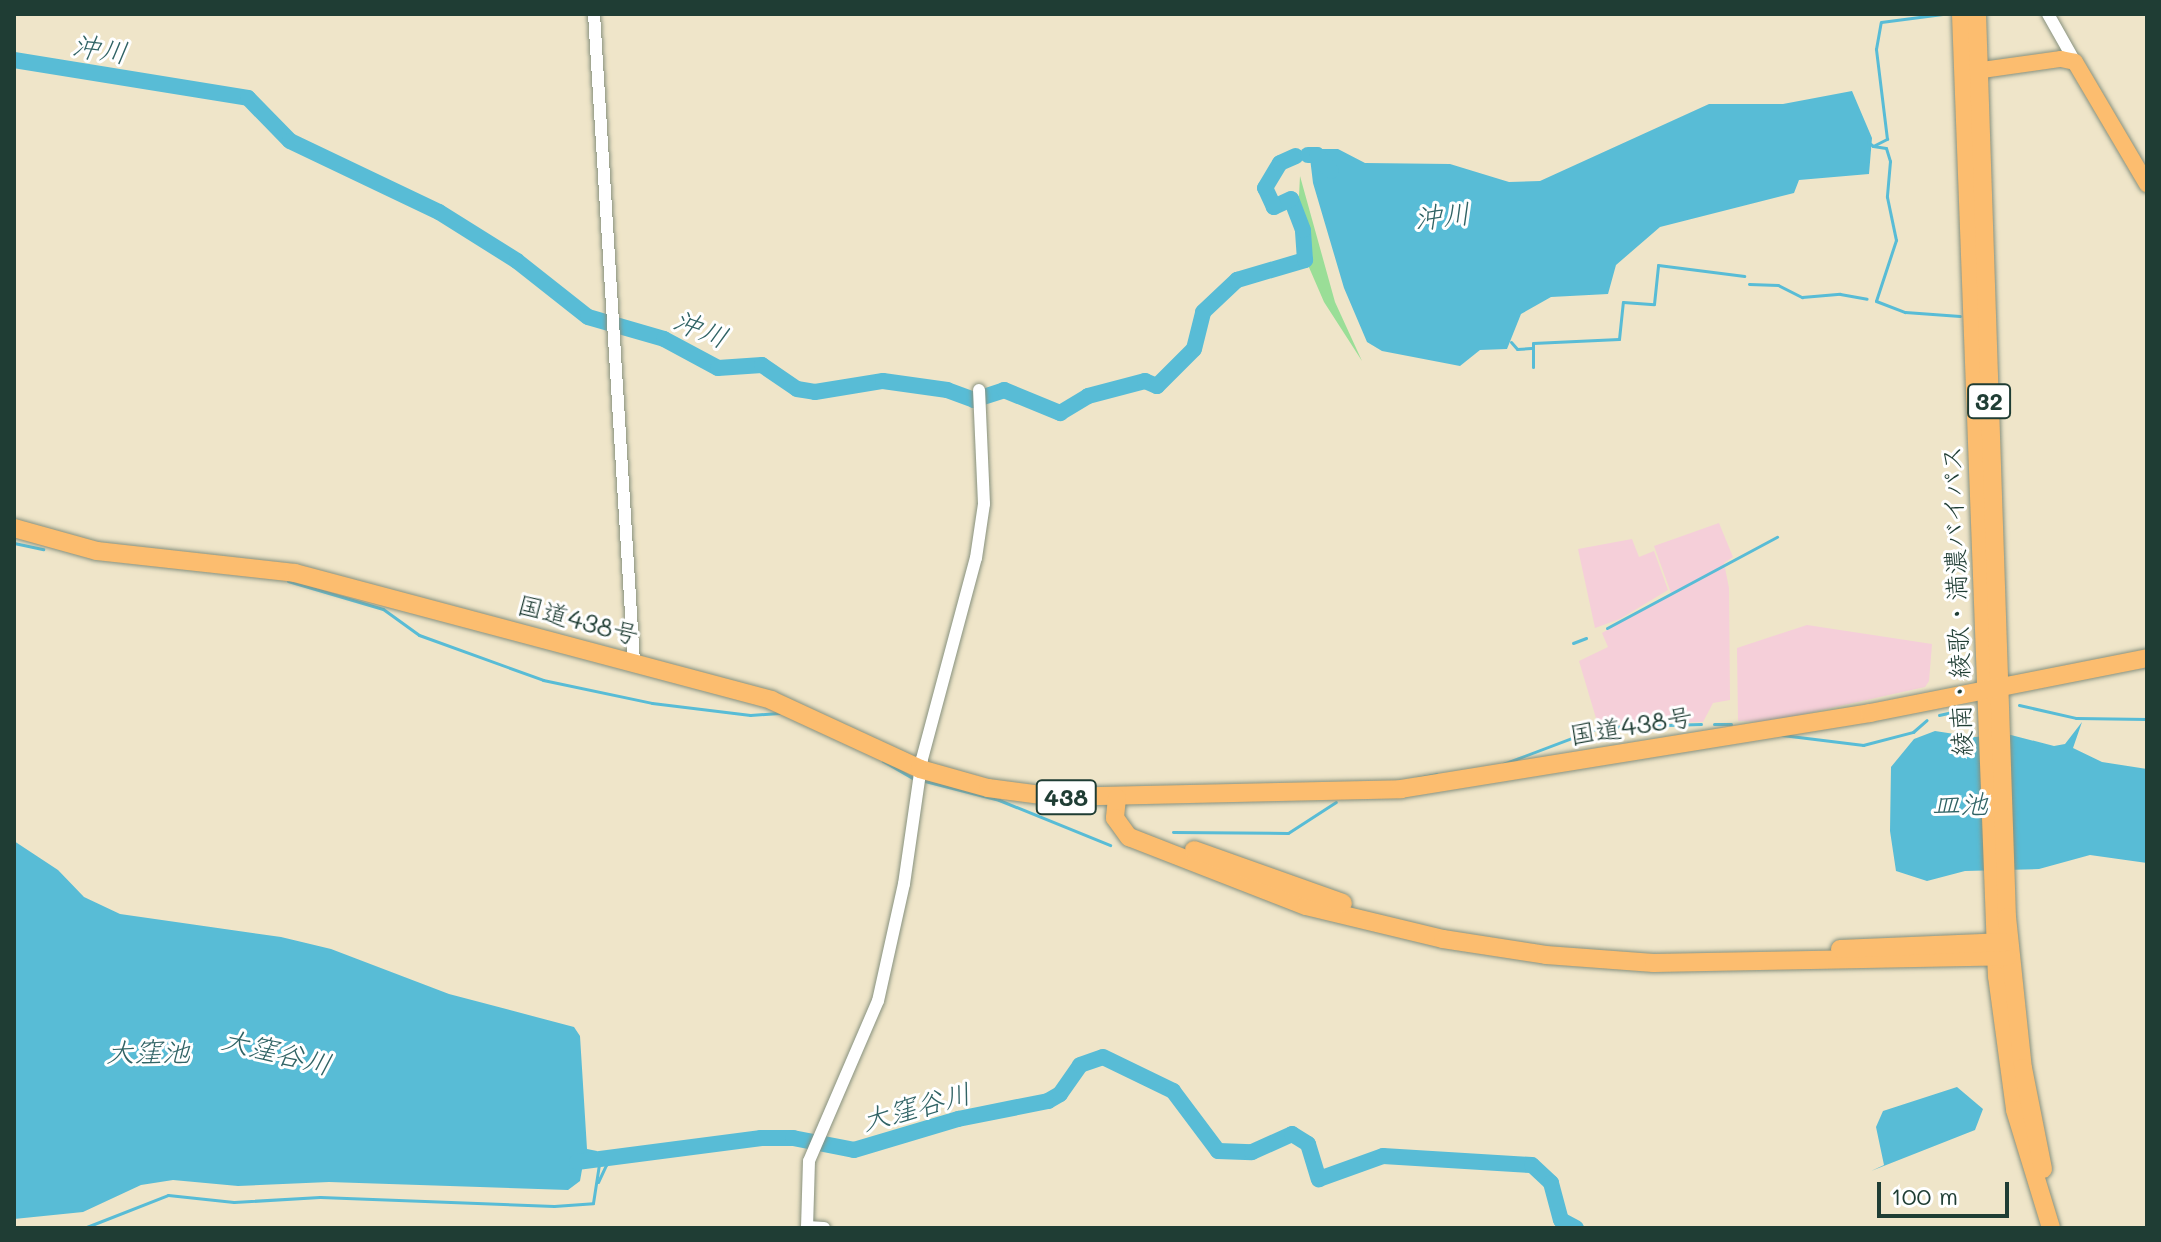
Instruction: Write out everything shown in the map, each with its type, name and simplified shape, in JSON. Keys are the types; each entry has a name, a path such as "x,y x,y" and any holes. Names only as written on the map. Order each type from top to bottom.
{"highway":[{"name":"綾南・綾歌・満濃バイパス","path":"1961,14 1971,72 2003,950 2015,1110 2051,1228"},
{"name":"綾南・綾歌・満濃バイパス","path":"1971,72 1977,14"},
{"name":"国道438号","path":"14,528 97,551 295,573 771,700 919,776 1035,796 1117,798 1401,789 1992,688 2147,658"},
{"name":"438","path":"1117,798 1115,818 1129,837 1306,906 1443,939 1557,957 1654,963 2003,950"},
{"name":"綾南・綾歌・満濃バイパス","path":"2003,950 2029,1109 2064,1228"}],"main road":[{"path":"1971,72 2053,60 2075,62 2147,184"}],"street":[{"path":"594,14 634,662"},
{"path":"2048,14 2075,62"},
{"path":"824,1228 807,1227 804,1186 815,1142 878,1001 902,896 919,776 982,529 980,395"}],"shaded area":[{"path":"1719,523 1733,557 1724,563 1729,588 1730,700 1713,703 1703,722 1598,725 1579,661 1608,647 1602,633 1671,593 1654,546"},
{"path":"1632,539 1639,557 1654,551 1668,590 1620,619 1595,628 1578,549"},
{"path":"1807,625 1932,644 1929,681 1925,687 1768,722 1738,721 1737,648"}],"green space":[{"path":"1300,176 1335,302 1362,361 1324,302 1308,265 1298,216"}],"water":[{"path":"1852,91 1872,138 1869,174 1799,180 1794,193 1660,227 1616,265 1608,294 1551,297 1521,314 1507,349 1480,350 1460,366 1382,351 1367,342 1344,288 1313,183 1310,158 1322,157 1322,149 1338,149 1365,163 1450,164 1509,182 1540,181 1709,104 1783,104"},
{"name":"皿池","path":"2082,722 2073,748 2102,762 2147,769 2147,863 2090,855 2039,869 1965,871 1927,881 1896,871 1890,831 1891,767 1914,739 1935,731 1974,737 2011,735 2054,746 2065,744"},
{"name":"大窪池","path":"14,841 58,870 84,897 120,914 281,937 331,949 449,994 574,1027 580,1036 587,1149 597,1151 595,1164 583,1164 580,1181 568,1190 329,1182 238,1186 173,1180 141,1185 83,1212 14,1219"},
{"path":"1957,1087 1983,1109 1975,1130 1871,1171 1884,1165 1876,1127 1883,1111"}],"waterway":[{"path":"1868,142 1873,146 1887,139 1876,49 1881,22 1942,14"},
{"name":"沖川","path":"14,60 248,98 290,141 439,212 517,261 588,317 664,339 718,368 762,365 797,389 815,392 883,381 947,390 974,400 1004,390 1060,413 1088,396 1145,381 1157,386 1194,349 1203,312 1237,280 1305,260 1303,230 1291,199 1274,207 1265,188 1280,163 1296,156"},
{"path":"1873,146 1886,148 1890,161 1887,197 1896,240 1876,301 1905,312 1960,316"},
{"name":"沖川","path":"1308,155 1317,155 1331,171"},
{"path":"1533,367 1533,343 1619,339 1623,302 1654,304 1658,265 1744,276"},
{"path":"1749,284 1778,285 1802,297 1840,294 1867,299"},
{"path":"1511,342 1517,349 1531,348"},
{"path":"1607,628 1777,537"},
{"path":"14,543 43,549"},
{"path":"288,581 383,609 419,635 543,680 652,703 750,715 779,713"},
{"path":"1573,643 1586,638"},
{"path":"2019,705 2076,718 2147,719"},
{"path":"1939,715 1956,711"},
{"path":"1782,735 1863,745 1913,732 1927,720"},
{"path":"1503,764 1601,727 1701,724"},
{"path":"1714,724 1731,724"},
{"path":"883,761 914,779"},
{"path":"1417,778 1437,774"},
{"path":"921,780 999,800 1110,845"},
{"path":"1173,832 1288,833 1336,802"},
{"name":"大窪谷川","path":"577,1162 761,1138 793,1138 854,1150 958,1119 1048,1101 1060,1094 1080,1065 1103,1057 1173,1091 1218,1151 1252,1152 1292,1134 1308,1144 1319,1179 1383,1156 1532,1165 1551,1183 1561,1220 1576,1228"},
{"path":"598,1182 606,1165 600,1158"},
{"path":"84,1228 168,1195 234,1202 320,1197 554,1206 593,1203 600,1158"}]}
